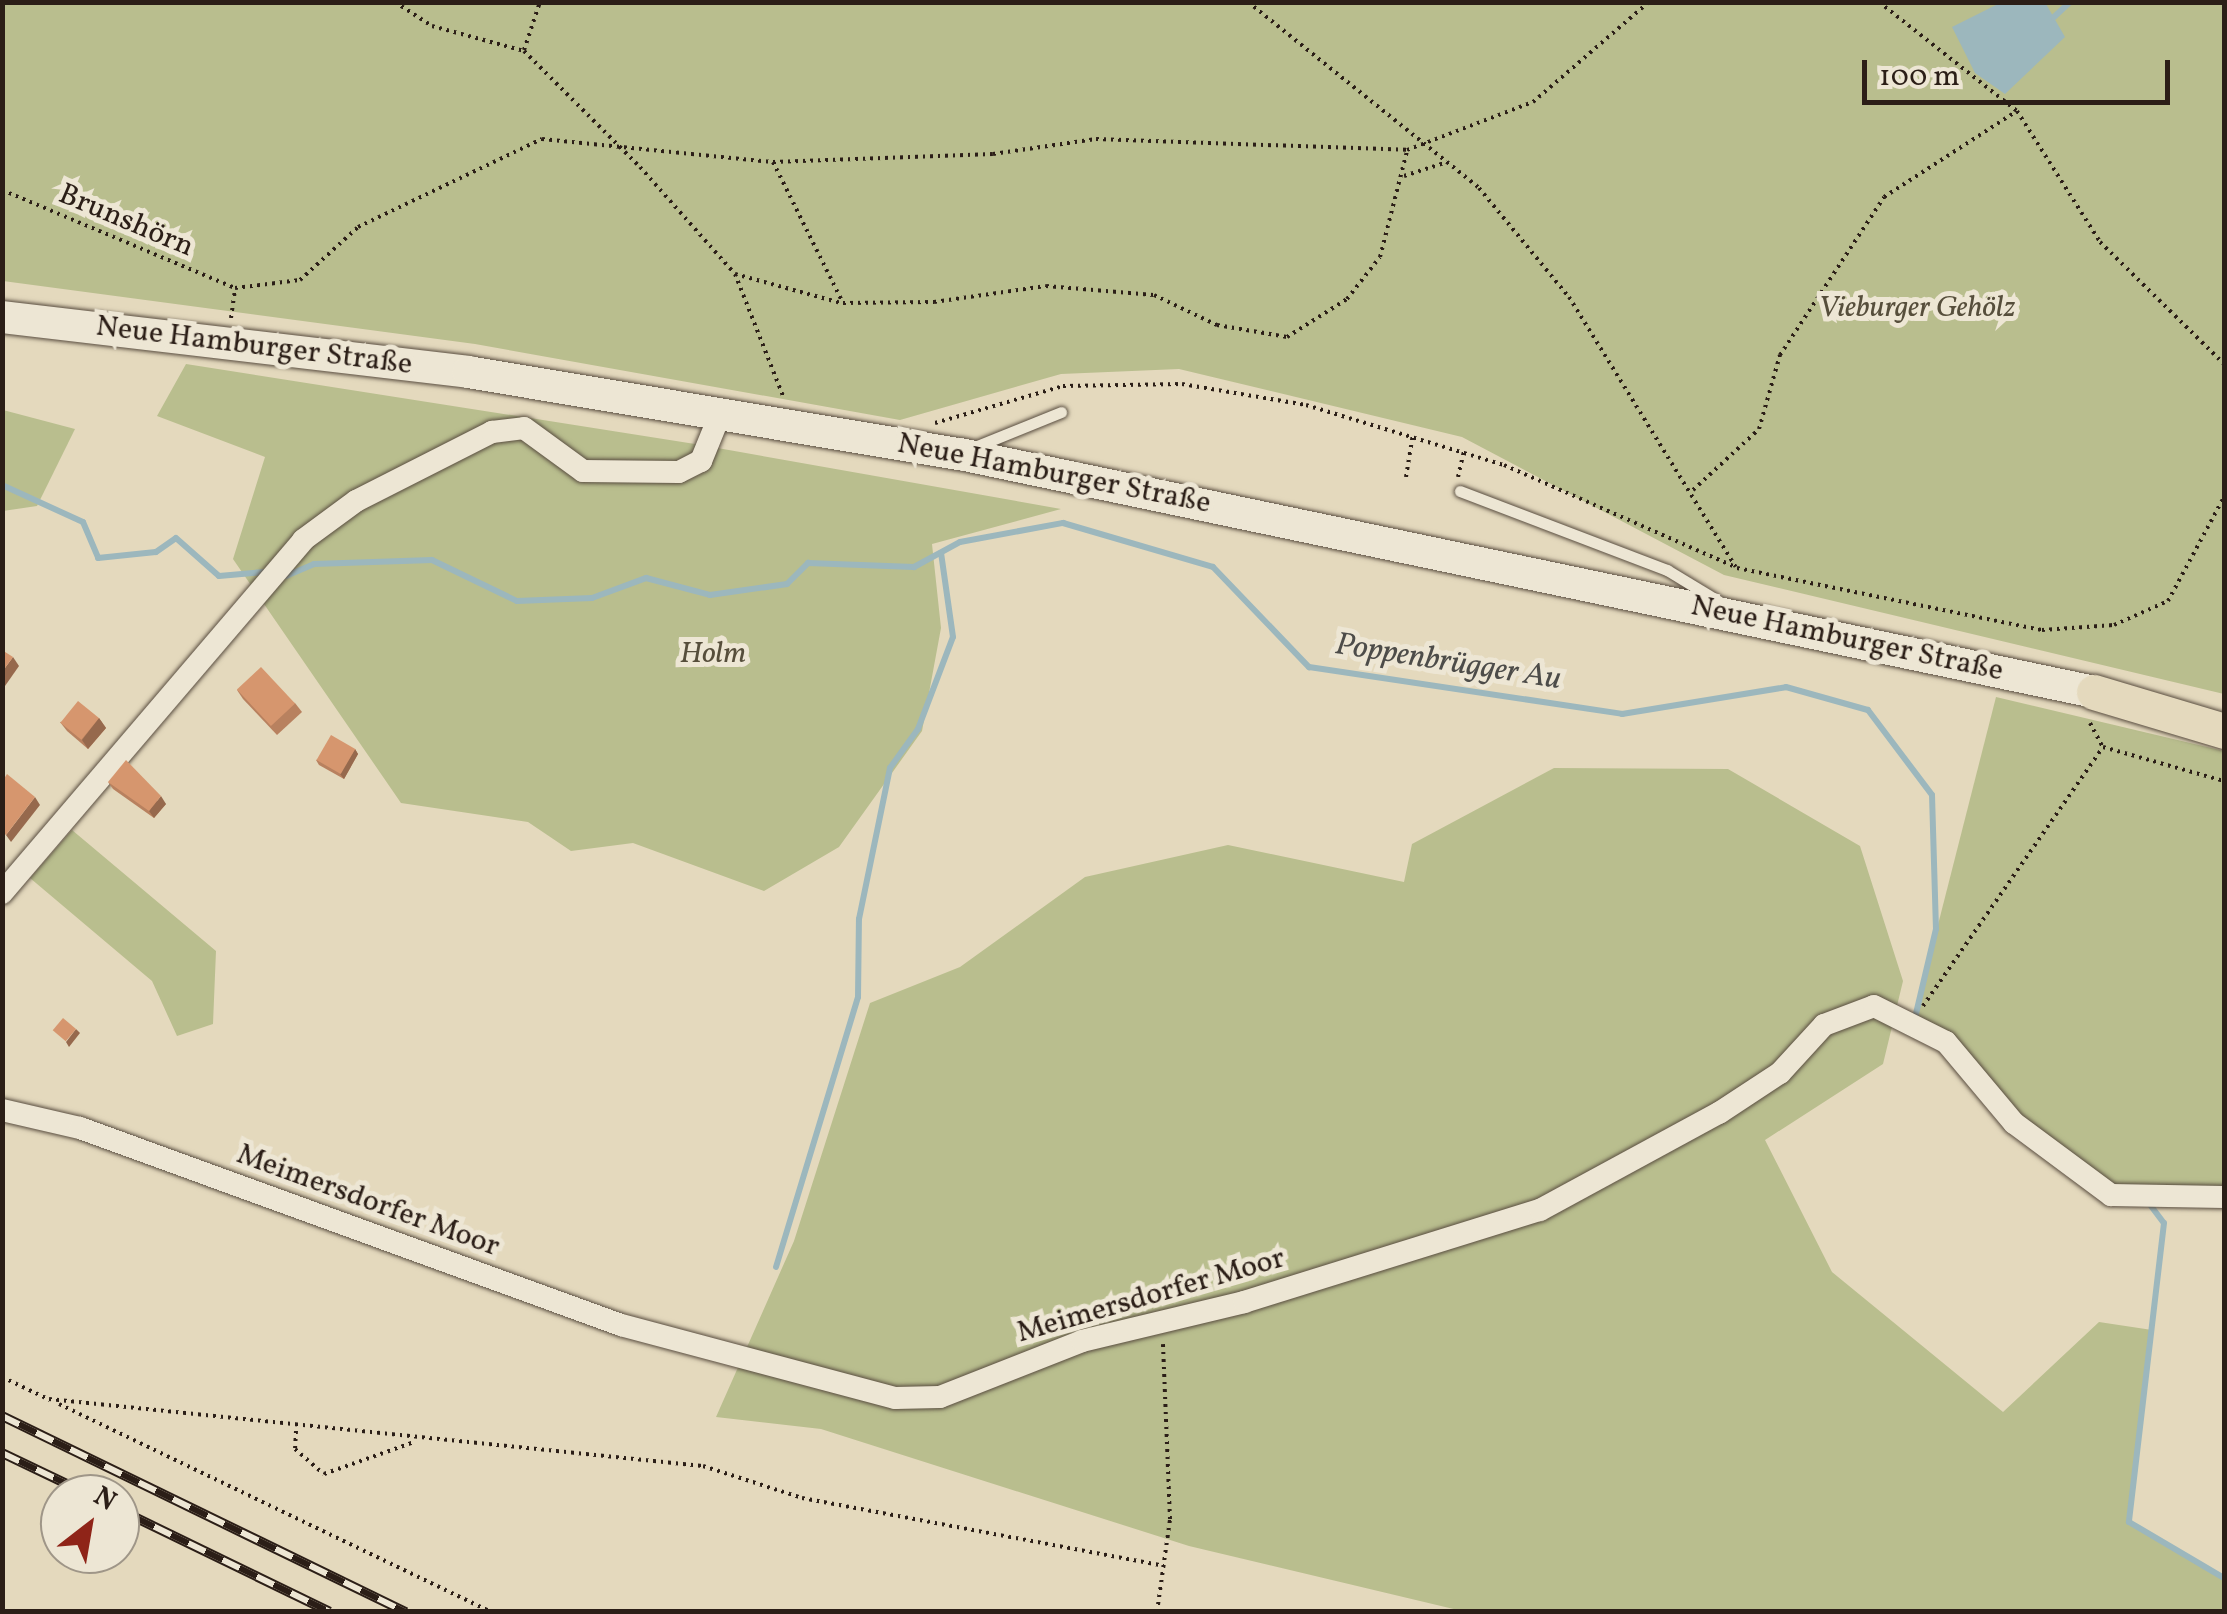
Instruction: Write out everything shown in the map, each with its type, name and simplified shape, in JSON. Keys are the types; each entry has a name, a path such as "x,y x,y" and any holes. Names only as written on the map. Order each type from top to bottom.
{"main road":[{"name":"Neue Hamburger Straße","path":"2,317 721,412 960,454 1743,616 2092,708"},
{"path":"2092,708 2224,705"},
{"path":"2092,708 2224,731"}],"street":[{"path":"2,892 271,576 356,502 492,432 542,436 583,471 678,472 701,461 721,412"},
{"name":"Meimersdorfer Moor","path":"2,1110 80,1128 622,1325 895,1398 940,1397 1160,1320 1540,1210 1750,1093 1824,1025 1874,1006 1914,1019"},
{"path":"1914,1019 2014,1123 2111,1195 2224,1198"}],"lane":[{"path":"960,454 1061,412"},
{"path":"1458,490 1667,570 1743,616"}],"path":[{"path":"396,2 432,26 524,51 601,138 735,274 784,396"},
{"path":"524,51 540,2"},
{"path":"1248,2 1448,162 1569,297 1694,490 1737,568"},
{"path":"231,319 235,288 300,280 358,227 441,180 542,139 601,138 773,162 993,154 1096,139 1408,150 1533,102 1649,2"},
{"path":"1878,2 2016,110 2100,242 2224,364"},
{"path":"1694,490 1759,430 1780,355 1884,196 2016,110"},
{"path":"735,274 843,303 934,302 1046,286 1154,295 1217,325 1287,337 1346,299 1380,257 1408,150"},
{"path":"773,162 843,303"},
{"path":"1404,176 1448,162"},
{"name":"Brunshörn","path":"2,190 235,288"},
{"path":"1406,476 1412,434"},
{"path":"1458,490 1464,452"},
{"path":"2042,630 2114,625 2168,601 2224,497"},
{"path":"2092,708 2103,747"},
{"path":"2103,747 2224,781"},
{"path":"1914,1019 2103,747"},
{"path":"1158,1612 1171,1422 1160,1320"},
{"path":"2,1377 492,1612"},
{"path":"49,1399 296,1431 314,1420 416,1441 703,1466 802,1498 1164,1566"},
{"path":"296,1431 295,1449 324,1474 416,1441"}],"green space":[{"name":"Vieburger Gehölz","path":"2,3 2224,3 2224,694 1724,575 1462,437 1179,369 1061,374 900,420 475,344 3,281"},
{"name":"Holm","path":"186,364 695,444 1061,509 932,544 941,628 922,731 839,847 764,891 633,843 571,851 528,822 401,803 233,559 265,457 157,416"},
{"path":"3,410 75,429 37,506 3,511"},
{"path":"1996,697 2224,751 2224,1197 2111,1195 1914,1019"},
{"path":"1554,768 1728,769 1860,846 1903,981 1883,1064 1765,1140 1832,1272 2003,1412 2099,1322 2152,1330 2130,1522 2224,1578 2224,1611 1462,1611 1189,1546 821,1429 716,1417 794,1241 870,1003 960,967 1085,877 1228,845 1404,882 1412,844"},
{"path":"72,830 216,951 213,1024 177,1036 152,981 30,878"}],"water":[{"path":"1998,4 2046,4 2065,37 2005,94 1975,73 1952,27"}],"building":[{"path":"2,650 13,657 2,672"},
{"path":"261,667 295,704 271,726 237,690"},
{"path":"78,701 99,718 81,740 60,723"},
{"path":"331,735 355,749 341,774 316,760"},
{"path":"126,760 161,796 149,811 108,782"},
{"path":"7,774 35,797 6,835 2,832 2,782"},
{"path":"63,1018 76,1029 66,1041 53,1030"}],"waterway":[{"path":"2054,17 2070,2"},
{"name":"Poppenbrügger Au","path":"2,485 83,522 98,558 156,552 176,538 219,576 264,572"},
{"name":"Poppenbrügger Au","path":"286,576 314,564 432,560 517,601 592,598 646,578 710,595 787,584 808,563 914,567 960,542 1063,523 1213,567 1309,667 1622,714 1786,687 1868,710 1932,795 1936,929 1915,1018"},
{"path":"776,1267 858,997 859,919 890,768 918,729 953,637 941,553"},
{"path":"2148,1202 2164,1223 2129,1522 2224,1578"}],"railway":[{"path":"2,1416 406,1612"},
{"path":"2,1453 46,1474"},
{"path":"140,1520 330,1612"}]}
